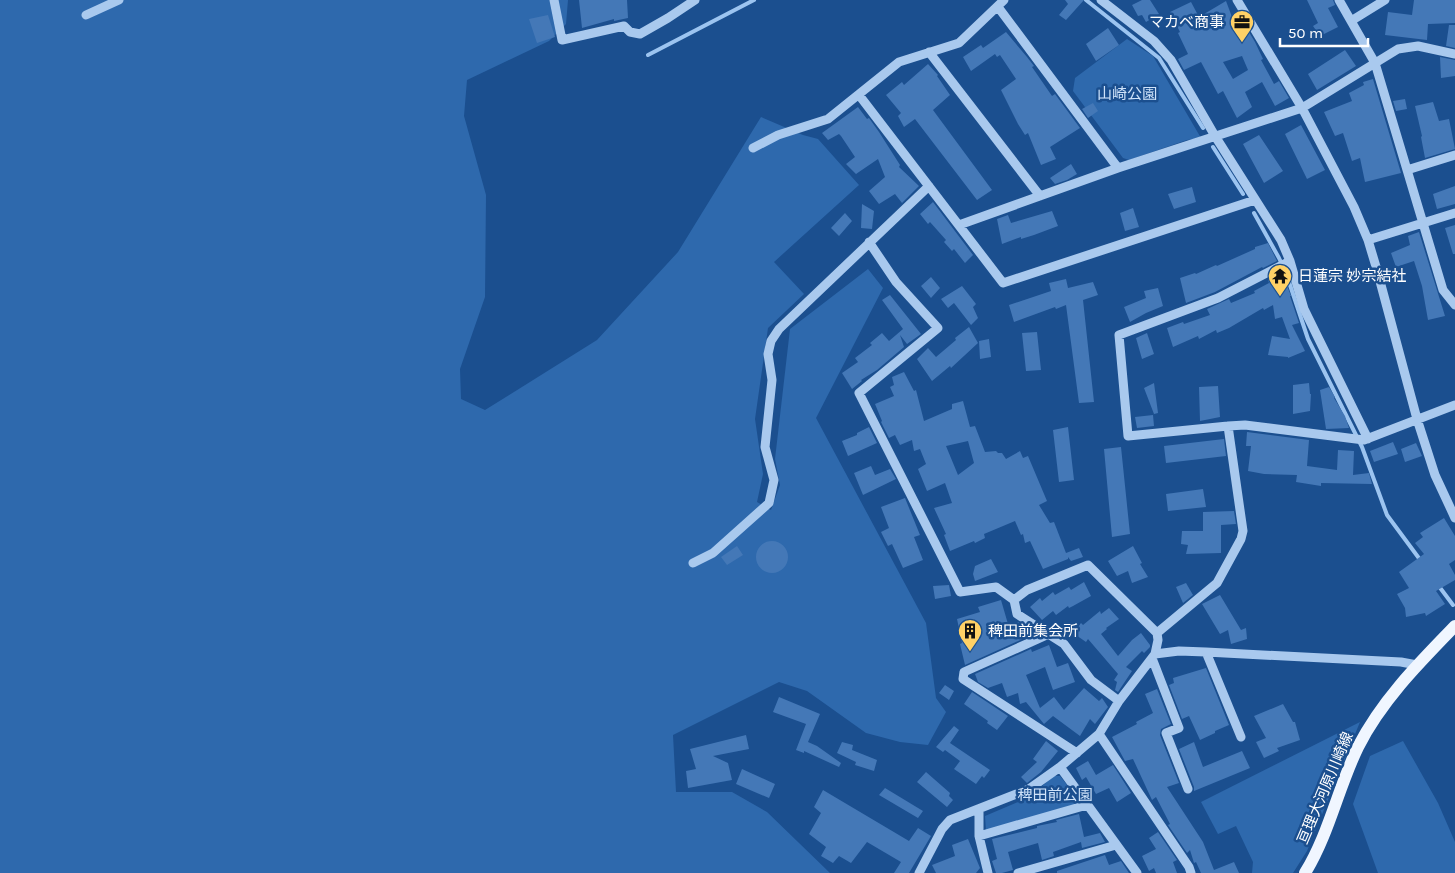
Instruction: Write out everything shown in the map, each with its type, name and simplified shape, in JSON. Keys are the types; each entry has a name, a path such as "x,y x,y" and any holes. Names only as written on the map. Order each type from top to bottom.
{"main road":[{"name":"亘理大河原川崎線","path":"1305,873 1323,836 1358,748 1373,721 1390,696 1455,626"}],"street":[{"path":"86,15 120,0"},
{"path":"554,0 562,40 624,26 630,32 640,34 695,0"},
{"path":"753,148 778,135 828,119 899,62 959,43 1004,0"},
{"path":"1237,0 1302,108 1354,206 1368,240 1417,419 1435,475 1455,518"},
{"path":"1339,0 1375,63 1444,290 1455,305"},
{"path":"1352,21 1384,0"},
{"path":"1104,1 1164,50 1215,136 1281,240 1285,264 1304,309 1366,440"},
{"path":"998,7 1118,168"},
{"path":"959,225 1118,168 1302,108 1398,49 1418,46 1455,54"},
{"path":"929,52 1040,196"},
{"path":"858,95 1003,283 1256,200"},
{"path":"1407,170 1455,155"},
{"path":"693,563 713,553 769,503 774,480 765,447 772,380 768,354 771,340 779,329 868,242 929,186"},
{"path":"1368,240 1455,213"},
{"path":"868,242 896,282 938,328 859,393 960,592 996,586 1014,600 1018,614 1064,644 1091,680 1119,701"},
{"path":"1285,264 1218,298 1119,335 1128,436 1246,425 1366,440 1455,405"},
{"path":"1157,633 1217,582 1241,539 1243,531 1228,426"},
{"path":"919,873 942,829 950,820 1029,789 1060,768 1100,734 1119,701 1153,656 1158,640 1157,633 1088,565 1027,590 1014,600"},
{"path":"1049,634 964,672 964,679 1077,753"},
{"path":"1153,656 1179,651 1401,662 1417,665"},
{"path":"1206,652 1241,737"},
{"path":"1153,656 1179,728 1166,732 1188,789"},
{"path":"1100,734 1189,867 1191,873"},
{"path":"1060,768 1136,873"},
{"path":"979,836 1087,805"},
{"path":"979,809 979,836 988,873"},
{"path":"1018,873 1116,845"}],"green space":[{"path":"0,0 568,0 566,24 549,41 467,80 464,116 486,195 485,297 460,369 461,399 485,410 597,340 678,252 761,117 803,135 818,139 859,185 774,262 804,294 768,328 755,419 763,474 757,502 771,510 780,485 775,459 790,329 868,269 883,288 816,418 926,623 936,698 946,712 928,745 900,742 866,733 807,691 779,682 673,735 676,792 732,792 767,812 830,873 0,873"},
{"name":"山崎公園","path":"1127,39 1153,56 1201,138 1187,140 1129,160 1123,158 1073,91 1075,78"},
{"path":"1360,722 1307,851 1293,873 1252,873 1253,862 1236,826 1218,834 1201,802"},
{"path":"1403,741 1438,803 1455,842 1455,873 1378,873 1353,804 1370,756"},
{"name":"稗田前公園","path":"1053,776 1060,776 1081,803 986,831 985,816 1023,800 1037,791"}],"building":[{"path":"579,0 627,0 628,18 614,21 614,19 582,28"},
{"path":"1065,0 1084,0 1066,20 1059,15 1068,4"},
{"path":"1142,0 1150,0 1159,14 1146,22 1142,15 1138,16 1132,5"},
{"path":"1307,0 1333,0 1335,5 1328,8 1338,27 1320,36 1313,26 1318,23"},
{"path":"1414,0 1455,0 1455,23 1428,24 1427,40 1385,35 1388,12 1412,15"},
{"path":"1226,1 1232,17 1238,14 1255,42 1263,59 1261,60 1274,84 1279,81 1289,98 1275,106 1262,82 1245,92 1252,107 1237,118 1223,91 1218,94 1201,62 1184,70 1178,59 1188,54 1170,12 1191,2 1199,17","holes":["1242,56 1248,70 1233,79 1223,62"]},
{"path":"548,15 555,37 537,43 529,19"},
{"path":"1449,25 1455,25 1455,48 1446,46"},
{"path":"1108,28 1119,45 1096,61 1086,44"},
{"path":"1006,32 1034,66 1032,67 1052,96 1055,94 1080,128 1050,147 1056,159 1041,165 1028,133 1025,135 1018,124 1001,90 1016,79 1000,55 997,57 995,54 971,71 963,57 981,45 983,48"},
{"path":"1345,50 1356,66 1317,90 1308,74"},
{"path":"1440,57 1455,60 1455,76 1441,78"},
{"path":"928,64 938,75 950,95 933,110 992,190 977,200 915,119 904,127 898,116 901,113 886,95 902,82 904,85"},
{"path":"1373,79 1401,173 1365,182 1360,158 1352,161 1343,133 1335,136 1324,112 1352,101 1349,93 1364,85 1363,82"},
{"path":"1405,99 1407,109 1396,111 1393,101"},
{"path":"1433,102 1439,121 1449,119 1455,149 1425,158 1415,106"},
{"path":"1093,103 1098,111 1088,118 1082,109"},
{"path":"858,107 879,132 900,165 899,167 919,186 902,203 895,194 879,204 869,191 885,177 878,159 856,174 846,164 855,157 841,136 839,134 828,140 822,133"},
{"path":"1301,125 1325,170 1307,179 1285,134"},
{"path":"1259,135 1283,171 1264,183 1243,144"},
{"path":"1071,164 1077,174 1055,184 1050,178"},
{"path":"1455,186 1455,204 1437,209 1433,194"},
{"path":"1192,187 1196,202 1174,209 1168,194"},
{"path":"933,202 973,255 965,263 954,249 952,251 944,242 946,240 930,222 928,224 920,214"},
{"path":"862,204 874,211 872,229 861,228"},
{"path":"1133,208 1139,227 1125,231 1120,213"},
{"path":"1052,211 1058,226 1002,244 997,219 1008,215 1011,223"},
{"path":"845,213 852,221 839,236 831,228"},
{"path":"1455,225 1455,254 1453,254 1445,228"},
{"path":"1419,232 1445,316 1428,320 1422,286 1414,261 1396,267 1391,253 1410,245 1408,236"},
{"path":"1268,243 1277,261 1215,292 1186,303 1180,278 1217,266 1255,249 1255,247"},
{"path":"1282,272 1299,323 1292,325 1305,351 1288,358 1268,355 1272,336 1290,339 1282,317 1275,319 1273,305 1264,310 1263,308 1229,328 1217,333 1216,330 1199,339 1198,336 1173,347 1167,328 1210,315 1207,309 1229,299 1231,303 1255,293 1254,291 1269,283 1268,280"},
{"path":"931,277 940,288 931,298 921,286"},
{"path":"1066,279 1068,288 1093,282 1098,295 1083,300 1094,402 1079,403 1066,305 1056,309 1055,307 1014,322 1009,305 1051,291 1049,283"},
{"path":"962,286 976,304 973,307 978,318 971,325 954,303 948,308 941,299"},
{"path":"1158,288 1163,306 1130,322 1124,307 1146,298 1144,291"},
{"path":"890,295 921,334 907,344 900,335 904,347 852,389 842,373 858,362 855,358 872,345 870,343 882,333 889,341 903,329 882,300"},
{"path":"969,327 978,343 951,368 950,366 932,381 917,359 928,348 936,357"},
{"path":"1037,332 1041,370 1026,371 1022,333"},
{"path":"1147,333 1154,354 1142,359 1136,338"},
{"path":"989,339 991,357 980,359 979,341"},
{"path":"904,372 914,391 916,390 924,421 952,409 952,404 963,401 970,427 975,426 985,452 996,451 1002,453 1006,459 1020,451 1023,458 1028,456 1047,501 1039,505 1050,523 1054,522 1066,553 1079,548 1083,557 1071,561 1068,557 1068,559 1043,569 1030,541 1025,543 1023,534 1021,535 1015,521 984,534 985,538 975,543 974,541 950,551 944,535 946,534 934,508 952,503 945,483 927,491 918,469 926,464 920,449 914,451 912,440 900,445 895,435 889,438 875,404 894,396 890,387 894,385 892,377","holes":["968,441 974,463 958,475 946,446"]},
{"path":"1154,383 1158,413 1154,414 1144,388"},
{"path":"1309,383 1311,394 1310,411 1293,414 1293,385"},
{"path":"1218,386 1220,417 1200,421 1199,387"},
{"path":"1329,387 1345,416 1349,428 1326,429 1320,390"},
{"path":"1153,415 1154,426 1137,428 1135,417"},
{"path":"869,427 877,443 848,456 842,441 857,435 857,433"},
{"path":"1068,427 1074,480 1059,482 1053,430"},
{"path":"1247,432 1309,440 1307,466 1337,470 1338,450 1354,451 1353,475 1369,473 1372,484 1321,483 1321,486 1296,482 1297,475 1264,474 1248,471 1251,446 1246,446"},
{"path":"1224,439 1226,456 1166,463 1164,446"},
{"path":"1393,442 1398,454 1374,462 1370,451"},
{"path":"1416,443 1422,456 1405,462 1401,449"},
{"path":"1121,447 1130,534 1112,537 1104,449"},
{"path":"871,466 875,475 890,469 896,479 863,495 854,473"},
{"path":"1203,489 1206,507 1168,511 1166,494"},
{"path":"905,498 920,535 914,537 923,560 903,568 892,544 888,546 881,532 889,528 881,507"},
{"path":"1234,511 1236,524 1221,525 1221,553 1186,554 1188,545 1181,544 1182,531 1203,531 1203,512"},
{"path":"1444,518 1455,536 1455,560 1449,564 1455,575 1455,580 1436,591 1445,604 1426,616 1425,613 1406,617 1405,608 1397,594 1409,588 1399,572 1424,554 1415,543 1423,537 1420,533"},
{"path":"772,541 784,545 788,557 784,569 772,573 760,569 756,557 760,545"},
{"path":"737,546 743,555 727,565 721,557"},
{"path":"1133,546 1142,563 1140,564 1148,577 1132,583 1128,571 1117,576 1108,561"},
{"path":"991,559 998,572 975,581 973,574 975,566"},
{"path":"1084,582 1091,596 1069,608 1068,606 1056,615 1053,611 1042,620 1030,607 1040,598 1042,601 1053,592 1055,595 1069,587 1071,590"},
{"path":"1186,583 1193,595 1183,603 1176,587"},
{"path":"949,585 951,596 935,599 933,586"},
{"path":"1220,595 1241,630 1246,628 1247,639 1231,644 1228,630 1220,634 1202,604"},
{"path":"1001,600 1008,624 1018,622 1024,626 1027,637 965,665 957,619 980,612 978,607"},
{"path":"1109,608 1119,619 1101,634 1118,656 1141,633 1150,645 1144,653 1142,651 1126,667 1132,671 1118,692 1115,690 1117,682 1114,680 1118,674 1088,639 1086,642 1073,633 1081,623 1083,625 1100,611 1101,614"},
{"path":"1049,645 1057,667 1068,663 1075,682 1053,690 1045,667 1026,675 1040,708 1054,697 1064,710 1084,688 1099,701 1102,698 1108,707 1095,724 1090,719 1080,736 1053,716 1044,724 1026,702 1020,704 1018,693 1007,697 1002,683 988,688 978,682 975,674 1031,649 1032,652"},
{"path":"1206,668 1229,725 1200,740 1189,716 1182,719 1169,685 1174,683 1173,678"},
{"path":"945,685 954,691 949,700 939,693"},
{"path":"1157,689 1171,724 1161,729 1160,735 1179,783 1167,787 1203,842 1214,870 1234,862 1239,873 1201,873 1196,862 1194,863 1190,850 1187,853 1168,825 1170,824 1156,797 1152,800 1133,759 1125,761 1112,737 1153,713 1145,694"},
{"path":"972,692 1008,716 997,730 964,704"},
{"path":"779,697 820,714 808,742 841,763 839,767 804,751 804,753 796,750 806,724 773,712"},
{"path":"1283,704 1293,722 1295,722 1300,740 1277,748 1279,751 1264,758 1256,742 1266,738 1254,716"},
{"path":"954,726 959,730 950,743 990,770 976,784 954,769 960,761 945,750 943,752 936,747"},
{"path":"746,735 749,749 713,756 728,763 732,780 688,788 686,771 696,769 690,749"},
{"path":"1046,741 1058,751 1041,772 1027,783 1021,777 1037,762 1033,759"},
{"path":"842,742 853,745 852,750 877,760 874,771 855,765 856,762 837,753"},
{"path":"1194,742 1203,767 1242,751 1250,768 1194,791 1179,749"},
{"path":"1088,761 1096,775 1113,765 1131,793 1117,802 1109,788 1096,794 1086,777 1082,780 1076,768"},
{"path":"742,769 775,784 769,798 736,784"},
{"path":"926,772 950,793 949,796 953,800 947,807 917,782"},
{"path":"885,788 923,811 918,818 879,795"},
{"path":"823,790 909,841 918,828 931,836 909,873 894,873 901,862 867,842 851,863 839,856 833,863 821,856 826,847 809,834 821,813 814,807"},
{"path":"1079,814 1084,837 1100,833 1105,842 1082,848 1081,842 1053,852 1054,856 1042,860 1038,843 1008,852 1013,870 996,873 992,861 997,859 992,839 1037,828 1037,826 1057,822 1056,820"},
{"path":"1158,832 1177,860 1173,862 1177,873 1156,873 1154,868 1149,871 1142,856 1156,849 1149,838"},
{"path":"968,839 980,868 976,873 936,873 932,865 955,856 952,845"},
{"path":"1105,855 1109,865 1121,861 1129,873 1057,873 1057,871"}],"waterway":[{"path":"648,55 754,0"},
{"path":"1086,0 1159,58 1203,128"},
{"path":"1213,147 1243,194"},
{"path":"1254,213 1286,273 1308,339 1362,447 1387,515 1421,561"},
{"path":"1438,585 1453,605"}],"place":[{"name":"マカベ商事","path":"1242,43"},
{"name":"日蓮宗 妙宗結社","path":"1280,297"},
{"name":"稗田前集会所","path":"970,652"}]}
